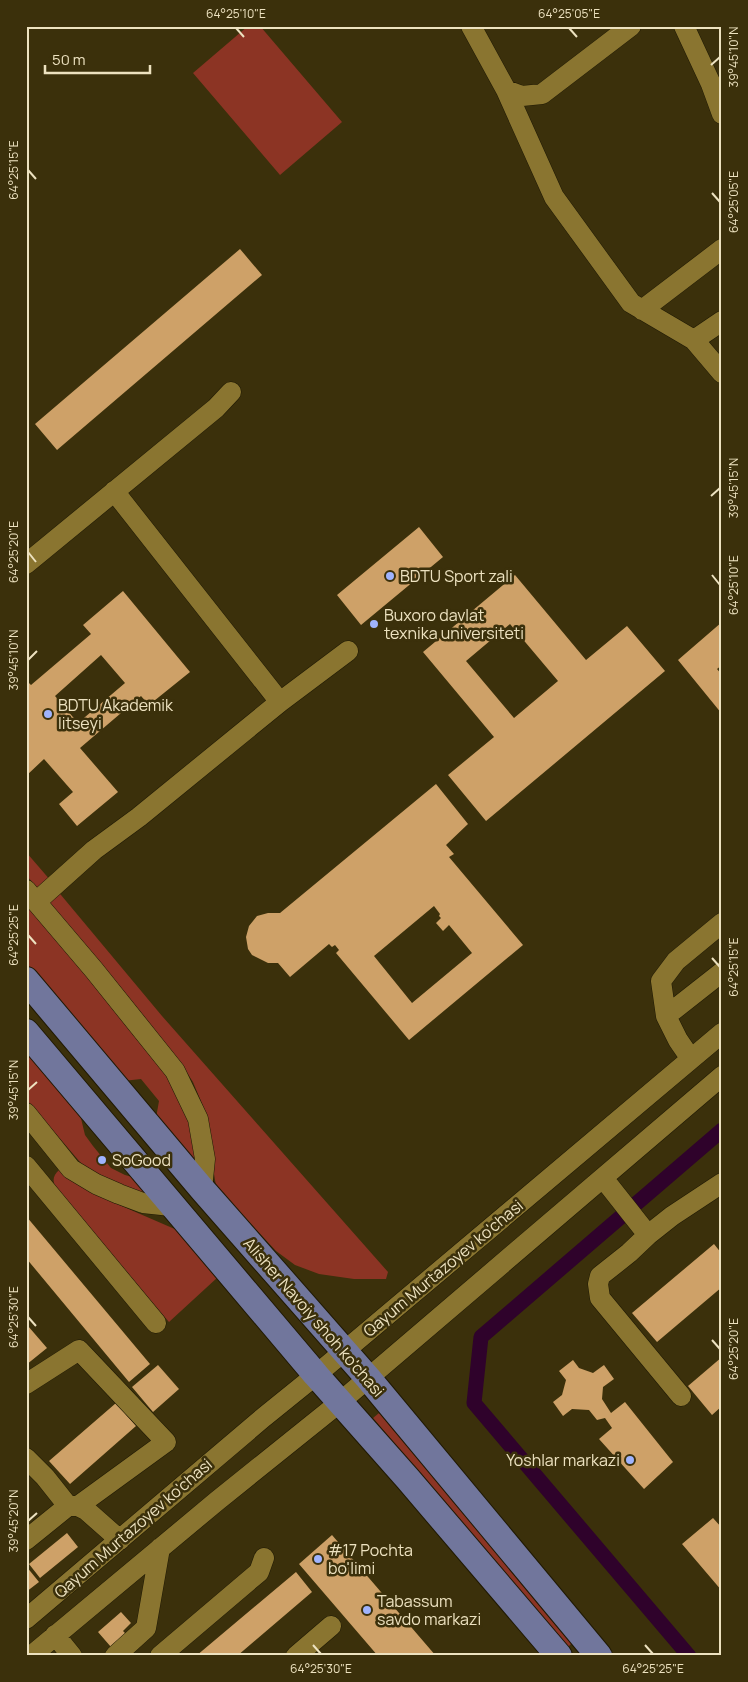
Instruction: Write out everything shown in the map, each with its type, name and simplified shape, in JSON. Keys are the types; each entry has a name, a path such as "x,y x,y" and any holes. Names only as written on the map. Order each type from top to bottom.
{"main road":[{"name":"Alisher Navoiy shoh ko'chasi","path":"26,980 202,1190 368,1378 600,1656"},
{"path":"26,1032 339,1403 414,1486 551,1652"}],"street":[{"path":"471,26 506,90 554,197 631,303 694,340 722,373"},
{"path":"506,90 522,96 542,94 631,26"},
{"path":"684,26 711,84 722,114"},
{"path":"642,310 722,248"},
{"path":"694,340 722,321"},
{"path":"26,564 216,408 231,392"},
{"path":"114,491 280,702"},
{"path":"202,1190 205,1159 198,1119 175,1071 31,896 138,817 280,702 348,652"},
{"path":"691,1059 678,1040 666,1016 661,981 676,961 722,923"},
{"path":"666,1016 722,972"},
{"name":"Qayum Murtazoyev ko'chasi","path":"26,1619 722,1033"},
{"name":"Qayum Murtazoyev ko'chasi","path":"31,1656 160,1548 339,1403 722,1076"},
{"path":"26,1113 71,1169 108,1190 142,1202 171,1206"},
{"path":"29,1169 39,1173 61,1156"},
{"path":"29,1169 156,1323"},
{"path":"603,1178 636,1221 629,1253 600,1276 598,1284 600,1298 681,1396"},
{"path":"636,1221 672,1216 722,1182"},
{"path":"26,1384 79,1350 166,1442 26,1540"},
{"path":"26,1458 73,1506 86,1510 120,1540"},
{"path":"115,1656 146,1628 160,1548"},
{"path":"160,1656 259,1572 264,1558"},
{"path":"296,1656 331,1626"},
{"path":"55,1635 72,1656"}],"shaded area":[{"path":"248,26 260,26 342,122 280,175 193,73"},
{"path":"26,852 51,881 40,891 26,875"},
{"path":"56,889 162,1016 388,1272 386,1279 354,1279 319,1274 295,1265 276,1251 216,1186 203,1106 193,1082 182,1065 42,900"},
{"path":"26,903 174,1081 187,1111 199,1167 156,1118 159,1101 141,1079 123,1081 26,964"},
{"path":"26,1044 78,1106 85,1135 111,1168 136,1178 154,1199 86,1169 26,1099"},
{"path":"59,1170 94,1194 177,1230 218,1277 169,1322 56,1188 54,1178"},
{"path":"379,1413 574,1641 568,1647 373,1418"}],"building":[{"path":"240,249 262,275 57,450 35,424"},
{"name":"BDTU Sport zali","path":"419,527 443,557 361,625 337,595"},
{"path":"515,575 586,660 627,626 665,671 486,821 448,775 494,737 423,652","holes":["510,624 558,681 514,718 466,661"]},
{"name":"BDTU Akademik litseyi","path":"123,591 190,672 149,705 141,696 80,748 118,792 77,826 59,804 73,792 44,759 26,776 26,680 31,685 91,634 83,625","holes":["101,655 125,683 78,723 55,696"]},
{"path":"722,622 722,665 717,669 722,675 722,714 678,660"},
{"path":"436,784 468,824 446,845 454,854 449,857 523,945 409,1040 336,953 339,950 335,945 332,947 329,944 290,977 278,963 268,963 252,955 248,949 246,937 249,926 257,916 268,913 280,913","holes":["434,906 441,918 436,923 443,931 449,925 472,953 412,1003 374,956"]},
{"path":"26,1216 150,1364 129,1382 26,1258"},
{"path":"714,1244 722,1254 722,1287 657,1342 632,1313"},
{"path":"28,1326 47,1348 26,1365 26,1328"},
{"path":"722,1357 722,1406 712,1415 688,1386"},
{"path":"573,1360 579,1368 593,1373 604,1365 614,1379 603,1387 602,1399 611,1413 625,1402 673,1462 644,1489 599,1439 612,1428 605,1418 597,1420 589,1410 572,1409 563,1416 553,1402 562,1395 566,1380 559,1371"},
{"path":"158,1365 179,1389 153,1412 132,1387"},
{"path":"116,1403 136,1426 70,1484 49,1461"},
{"path":"713,1518 722,1528 722,1591 682,1544"},
{"path":"67,1533 78,1547 40,1578 29,1564"},
{"name":"Tabassum savdo markazi","path":"332,1535 436,1656 378,1656 299,1564"},
{"path":"26,1566 39,1582 26,1592"},
{"path":"296,1572 312,1592 237,1656 196,1656"},
{"path":"121,1612 131,1623 123,1631 126,1634 111,1647 98,1632"}],"waterway":[{"path":"689,1656 474,1403 481,1337 722,1130"}],"place":[{"name":"BDTU Sport zali","path":"390,576"},
{"name":"Buxoro davlat texnika universiteti","path":"374,624"},
{"name":"BDTU Akademik litseyi","path":"48,714"},
{"name":"SoGood","path":"102,1160"},
{"name":"Yoshlar markazi","path":"630,1460"},
{"name":"#17 Pochta bo'limi","path":"318,1559"},
{"name":"Tabassum savdo markazi","path":"367,1610"}]}
